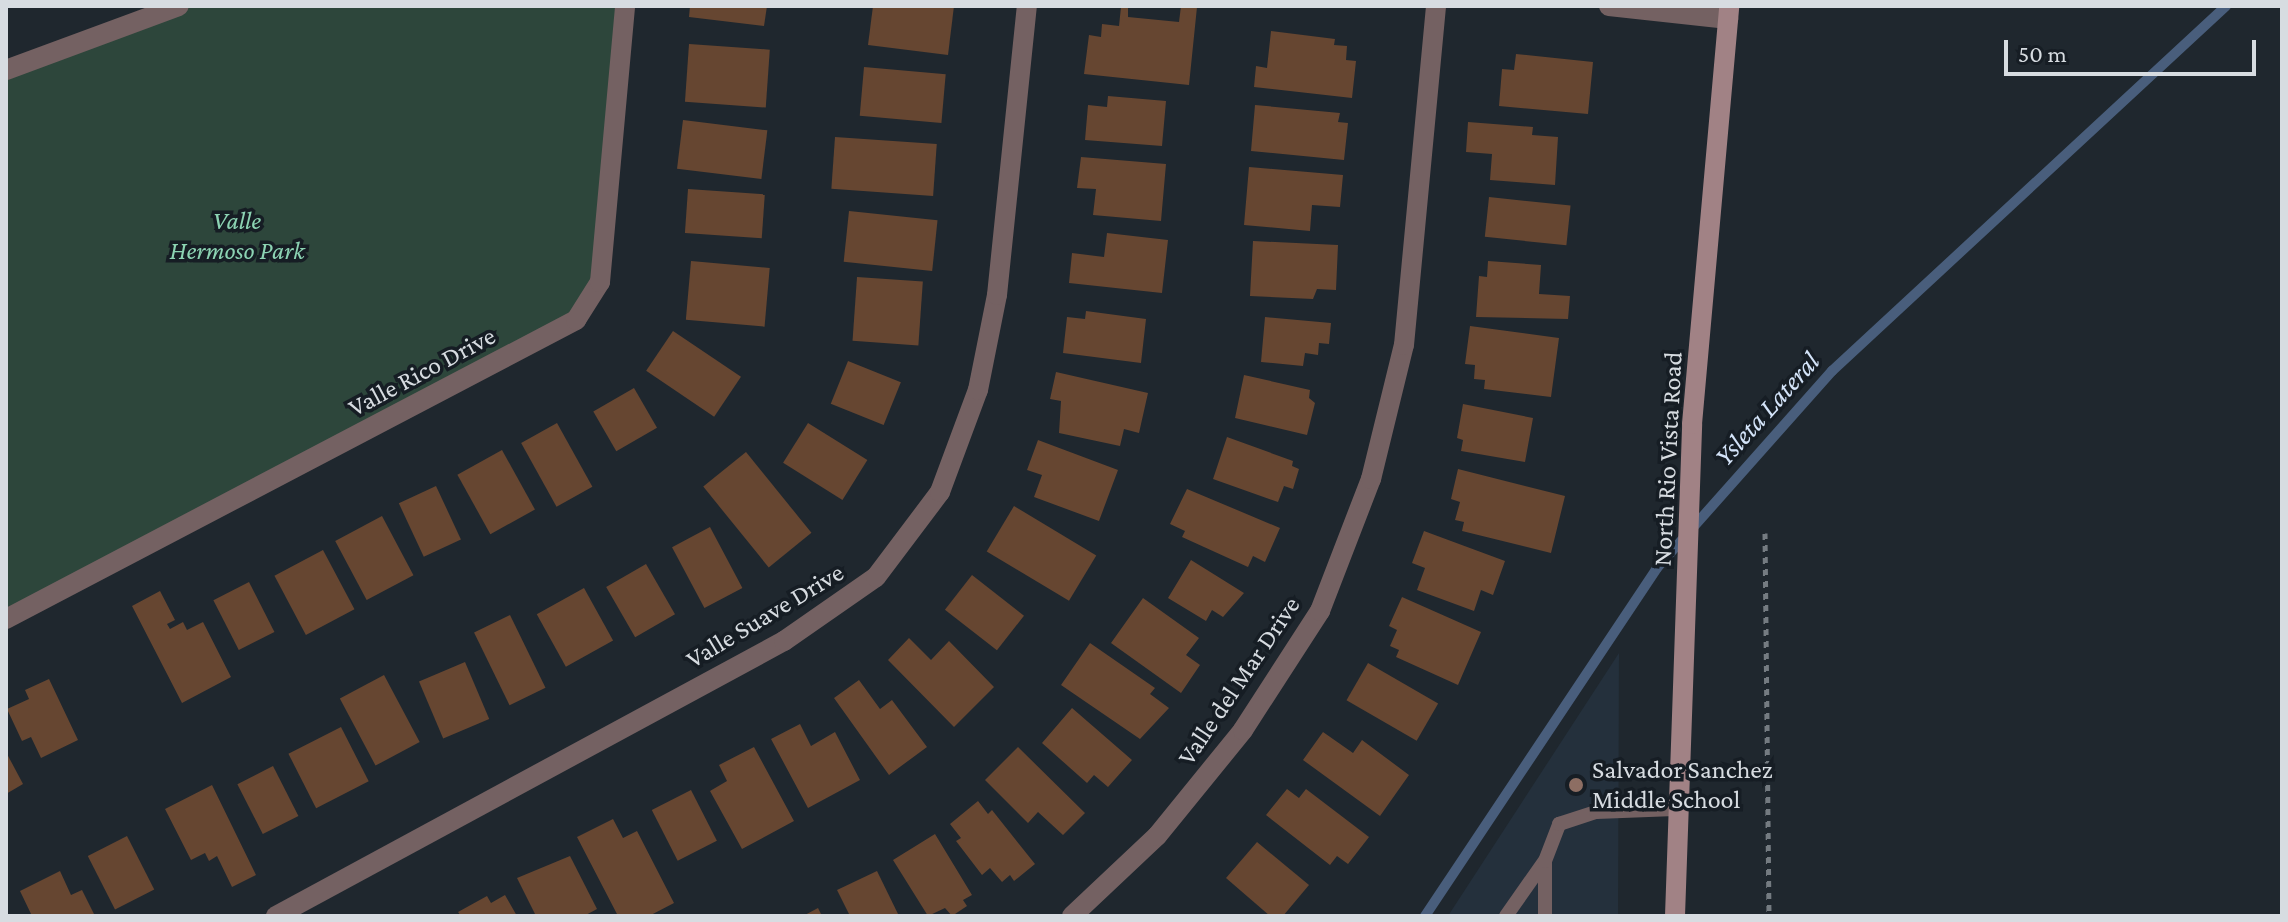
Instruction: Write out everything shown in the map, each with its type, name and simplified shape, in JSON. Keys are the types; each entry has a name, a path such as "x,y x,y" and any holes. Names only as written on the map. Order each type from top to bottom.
{"street":[{"path":"6,70 179,6"},
{"name":"Valle Rico Drive","path":"6,619 576,320 600,282 625,6"},
{"name":"Valle Suave Drive","path":"276,916 784,641 876,577 940,492 978,390 997,295 1027,6"},
{"name":"Valle del Mar Drive","path":"1072,916 1177,813 1243,730 1320,611 1371,479 1404,345 1436,6"},
{"path":"1609,6 1729,13"},
{"name":"North Rio Vista Road","path":"1675,916 1675,809 1691,467 1729,13"}],"lane":[{"path":"1506,916 1545,861 1559,824 1596,812 1675,809"},
{"path":"1545,861 1545,916"}],"path":[{"path":"1765,533 1769,916"}],"shaded area":[{"name":"Salvador Sanchez Middle School","path":"1619,653 1618,916 1448,916"}],"green space":[{"name":"Valle Hermoso Park","path":"179,6 625,6 600,282 576,320 6,619 6,70"}],"building":[{"path":"690,6 767,6 764,26 689,17"},
{"path":"873,6 954,6 948,55 868,45"},
{"path":"1181,6 1197,7 1189,85 1084,74 1089,35 1101,37 1102,24 1119,26 1121,7 1128,8 1128,17 1179,22"},
{"path":"1271,31 1335,39 1334,45 1347,46 1346,60 1356,61 1352,98 1254,87 1256,66 1267,68"},
{"path":"689,44 770,50 766,108 685,102"},
{"path":"1516,54 1593,62 1588,114 1499,106 1502,69 1514,70"},
{"path":"864,67 946,74 941,123 860,116"},
{"path":"1108,96 1166,101 1162,146 1085,140 1088,105 1107,107"},
{"path":"1255,105 1340,113 1338,122 1348,123 1344,160 1251,151"},
{"path":"683,120 767,130 761,179 677,169"},
{"path":"1468,122 1533,127 1532,135 1558,137 1555,185 1490,180 1492,154 1466,152"},
{"path":"835,137 937,144 933,196 831,189"},
{"path":"1081,157 1166,164 1161,221 1093,215 1096,189 1077,188"},
{"path":"1249,167 1343,175 1340,207 1312,205 1310,231 1244,225"},
{"path":"688,189 765,194 762,238 685,233"},
{"path":"1489,197 1571,206 1566,245 1485,237"},
{"path":"849,211 938,220 932,271 844,262"},
{"path":"1107,233 1168,240 1162,293 1069,283 1072,253 1104,257"},
{"path":"1253,241 1338,245 1336,290 1317,289 1313,299 1250,296"},
{"path":"691,261 770,268 765,327 686,320"},
{"path":"1488,261 1541,265 1539,294 1570,296 1568,319 1476,317 1479,276 1487,277"},
{"path":"857,277 923,282 918,345 853,341"},
{"path":"1086,311 1146,319 1141,363 1063,353 1067,317 1085,319"},
{"path":"1265,317 1331,323 1329,344 1319,343 1318,355 1305,353 1303,366 1261,362"},
{"path":"1470,326 1559,338 1551,397 1484,389 1485,380 1474,379 1475,365 1465,364"},
{"path":"673,331 741,377 714,417 646,371"},
{"path":"848,361 901,382 884,425 831,404"},
{"path":"1056,372 1148,393 1139,433 1124,429 1120,446 1059,433 1061,401 1050,399"},
{"path":"1244,375 1310,390 1309,398 1315,403 1307,435 1235,418"},
{"path":"634,388 657,428 616,451 593,412"},
{"path":"1463,404 1533,418 1525,462 1461,451 1463,440 1457,438"},
{"path":"557,423 592,487 557,507 521,443"},
{"path":"808,423 867,460 842,500 783,463"},
{"path":"1227,437 1293,461 1292,466 1299,469 1293,489 1284,486 1278,502 1213,479"},
{"path":"1038,440 1118,470 1099,521 1034,497 1042,475 1027,470"},
{"path":"502,450 535,509 490,534 457,475"},
{"path":"746,452 811,533 769,567 703,487"},
{"path":"1458,469 1565,496 1551,553 1462,531 1464,522 1455,520 1460,502 1451,499"},
{"path":"436,486 461,539 424,557 399,503"},
{"path":"1187,489 1280,528 1265,562 1253,556 1248,567 1182,537 1185,531 1170,524"},
{"path":"1014,506 1096,555 1069,601 987,551"},
{"path":"382,516 413,575 367,600 335,541"},
{"path":"710,527 742,588 704,608 672,547"},
{"path":"1424,531 1505,561 1493,595 1481,590 1474,611 1417,590 1425,568 1412,563"},
{"path":"323,550 354,609 306,635 274,576"},
{"path":"1191,560 1244,593 1223,617 1212,610 1206,621 1168,598"},
{"path":"646,564 675,614 635,637 606,587"},
{"path":"972,575 1024,616 997,650 945,610"},
{"path":"249,582 274,632 239,650 213,600"},
{"path":"584,588 613,640 566,667 537,614"},
{"path":"160,591 175,620 167,624 170,629 183,622 187,630 203,622 231,677 182,703 132,606"},
{"path":"1402,597 1481,632 1458,685 1396,657 1399,650 1390,646 1397,630 1389,626"},
{"path":"1143,598 1199,638 1186,655 1200,665 1181,693 1111,643"},
{"path":"510,615 546,688 510,705 474,633"},
{"path":"909,638 931,660 949,641 994,687 954,727 888,660"},
{"path":"1090,643 1155,688 1150,694 1169,708 1140,739 1061,685"},
{"path":"465,662 489,719 443,739 419,682"},
{"path":"1368,663 1438,704 1417,741 1346,700"},
{"path":"384,675 420,742 376,766 340,698"},
{"path":"49,679 78,740 41,758 31,737 22,741 7,709 29,699 25,690"},
{"path":"859,680 880,709 892,700 927,747 889,775 834,698"},
{"path":"1072,708 1132,760 1108,787 1094,775 1087,783 1042,743"},
{"path":"800,724 811,746 835,732 860,780 808,808 771,739"},
{"path":"341,727 369,781 316,808 288,754"},
{"path":"1323,732 1353,753 1362,740 1409,775 1380,816 1303,760"},
{"path":"754,747 794,821 742,849 710,791 727,781 719,765"},
{"path":"1018,747 1085,813 1063,835 1038,812 1028,823 985,780"},
{"path":"6,752 23,784 6,794"},
{"path":"273,766 298,816 263,834 237,784"},
{"path":"212,785 256,875 232,887 217,856 209,861 205,853 191,860 165,809"},
{"path":"1287,789 1299,798 1306,789 1369,837 1348,864 1337,856 1330,865 1266,815"},
{"path":"691,790 717,841 678,861 652,810"},
{"path":"978,801 988,814 992,810 1035,864 1014,881 1010,875 1002,882 990,868 982,875 956,841 961,838 950,824"},
{"path":"613,819 623,838 637,831 674,903 649,916 618,916 577,837"},
{"path":"935,834 972,895 963,900 967,906 952,916 945,908 928,916 893,860"},
{"path":"127,836 154,889 115,909 88,856"},
{"path":"1257,842 1309,885 1283,916 1270,916 1226,878"},
{"path":"570,856 597,909 584,916 536,916 517,878"},
{"path":"60,871 71,895 82,890 95,916 32,916 20,891"},
{"path":"877,871 899,916 850,916 837,890"},
{"path":"505,895 517,916 461,916 458,912 487,896 491,903"},
{"path":"818,908 822,916 803,916"}],"waterway":[{"name":"Ysleta Lateral","path":"1425,916 1657,568 1832,371 2226,6"}],"place":[{"name":"Salvador Sanchez Middle School","path":"1576,785"}]}
